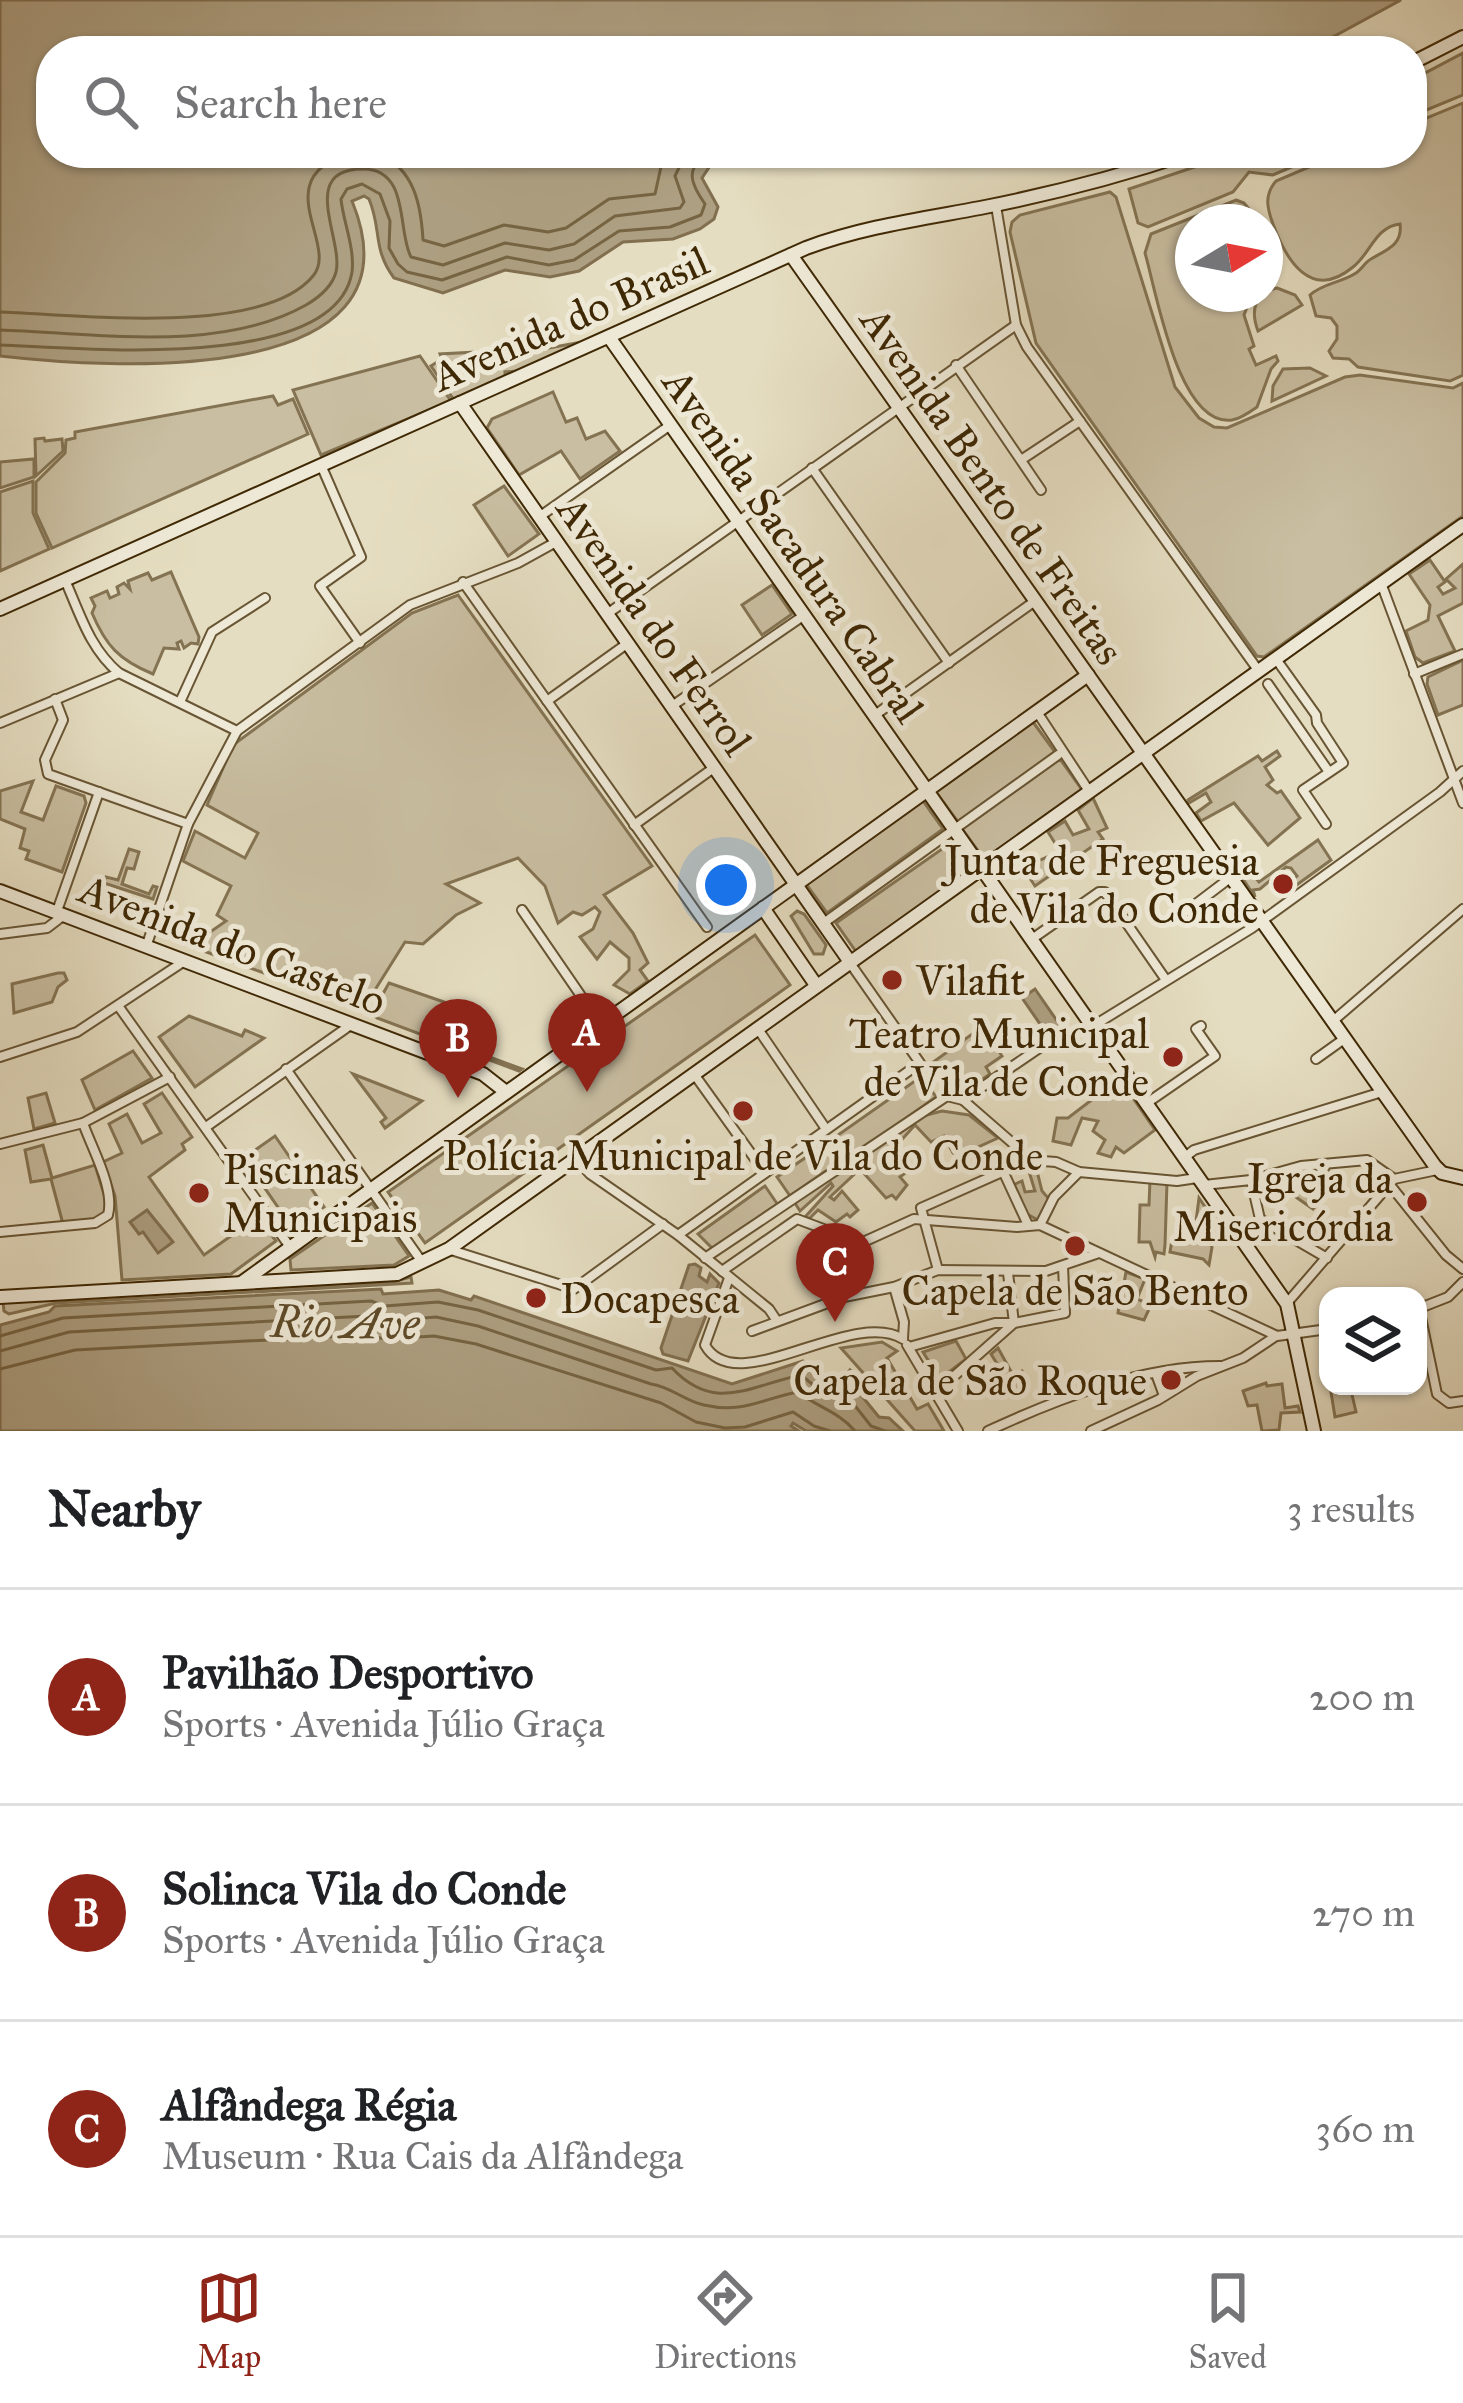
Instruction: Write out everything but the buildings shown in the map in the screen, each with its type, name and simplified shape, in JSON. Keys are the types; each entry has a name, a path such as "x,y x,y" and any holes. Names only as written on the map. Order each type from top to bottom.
{"street":[{"path":"1427,55 1463,37"},
{"name":"Avenida do Brasil","path":"0,609 791,255 854,232 996,205 1142,168"},
{"path":"996,205 1016,325 1329,772"},
{"name":"Avenida Bento de Freitas","path":"791,255 1438,1170"},
{"path":"608,614 1016,325"},
{"name":"Avenida Sacadura Cabral","path":"609,337 1288,1310 1314,1431"},
{"path":"956,364 1041,490"},
{"name":"Avenida do Ferrol","path":"460,404 850,962"},
{"path":"1021,460 1080,421"},
{"path":"539,517 669,425"},
{"path":"321,465 361,556 320,586 360,643"},
{"path":"812,468 949,663"},
{"path":"0,1297 398,1274 423,1263 449,1249 1142,752 1263,678 1276,659 1463,525"},
{"path":"146,947 188,824 238,731 410,605 518,563 556,542"},
{"path":"65,580 96,651 119,674 238,731"},
{"path":"463,582 707,927"},
{"path":"1381,583 1463,803"},
{"path":"180,702 212,632 265,598"},
{"path":"874,716 1035,601"},
{"path":"672,706 803,616"},
{"path":"547,701 628,644"},
{"path":"1414,674 1463,654"},
{"path":"1276,659 1343,763 1303,790 1326,824"},
{"path":"100,679 106,662"},
{"path":"0,723 119,674"},
{"path":"239,1285 1088,675"},
{"path":"55,699 63,720 45,760 48,774 188,824"},
{"path":"1036,712 1089,792"},
{"path":"1298,728 1316,715"},
{"path":"825,922 1058,755"},
{"path":"634,825 715,766"},
{"path":"1094,1026 1261,919 1463,771"},
{"path":"0,934 46,928 60,914 99,793"},
{"path":"1180,916 1231,877"},
{"name":"Avenida do Castelo","path":"0,891 483,1074 506,1092"},
{"path":"1032,939 1105,892 1166,980"},
{"path":"763,908 816,985"},
{"path":"1333,1021 1463,909"},
{"path":"522,910 601,1025"},
{"path":"0,1057 62,1040 183,962"},
{"path":"678,1234 920,1063 850,962"},
{"path":"119,1007 290,1246"},
{"path":"206,1127 352,1024"},
{"path":"1147,1103 1215,1056 1196,1029 1201,1026"},
{"path":"757,1028 826,1129"},
{"path":"1316,1059 1345,1038"},
{"path":"963,1100 1054,1039"},
{"path":"286,1069 423,1263"},
{"path":"694,1074 765,1173"},
{"path":"0,1144 83,1123 170,1077"},
{"path":"1184,1157 1383,1091"},
{"path":"705,1258 947,1096 963,1100 1017,1147"},
{"path":"0,1232 95,1223 108,1215 111,1204 83,1123"},
{"path":"1419,1172 1427,1155"},
{"path":"575,1157 590,1174 678,1234 778,1321"},
{"path":"938,1270 921,1208 1036,1160 1079,1172 1201,1181 1251,1180 1301,1166 1367,1160 1392,1182 1446,1255 1463,1269"},
{"path":"1091,1431 1243,1358 1288,1327 1288,1310 1392,1182 1438,1170 1463,1178"},
{"path":"1003,1171 1028,1225"},
{"path":"1040,1225 1054,1197 1079,1172"},
{"path":"1251,1180 1260,1219 1327,1258"},
{"path":"1063,1266 1065,1313 905,1343 878,1331 734,1365 710,1353 705,1345 726,1275 797,1219 861,1243 914,1219 1040,1225 1277,1336 1319,1330"},
{"path":"449,1249 574,1288 663,1225"},
{"path":"752,1331 844,1297 895,1287 938,1270 1008,1273 1063,1266 1098,1253"},
{"path":"277,1257 284,1282"},
{"path":"1008,1273 1014,1323"},
{"path":"1427,1305 1448,1297 1463,1282"},
{"path":"895,1287 905,1343 958,1431"},
{"path":"935,1393 1014,1323"},
{"path":"1427,1346 1437,1394 1447,1402 1463,1401"},
{"path":"988,1431 1074,1396 1178,1368 1220,1366"},
{"path":"1156,1374 1164,1396"}],"shaded area":[{"path":"1463,53 1463,95 1427,110 1427,72"},
{"path":"1463,103 1463,375 1450,381 1358,367 1349,359 1333,358 1329,351 1337,339 1337,326 1331,318 1316,316 1310,295 1356,273 1392,246 1400,224 1385,230 1353,267 1325,280 1313,278 1293,263 1283,246 1283,204 1268,204 1276,181 1307,168 1427,168 1427,118"},
{"path":"1191,168 1289,168 1273,175 1249,172 1233,192 1204,204 1175,204 1175,216 1148,227 1138,223 1129,189"},
{"path":"1110,192 1116,197 1175,387 1199,418 1214,427 1227,428 1345,377 1453,388 1463,383 1463,516 1264,657 1257,656 1036,343 1010,232 1012,222 1020,215"},
{"path":"1175,224 1175,312 1245,312 1254,346 1249,349 1256,365 1276,356 1278,361 1257,407 1242,417 1213,416 1197,402 1184,380 1163,324 1145,253 1151,234"},
{"path":"1283,290 1295,295 1302,305 1258,331 1255,312 1283,312"},
{"path":"582,342 518,371 505,372 454,400 431,366 442,359 440,354"},
{"path":"420,356 451,401 321,455 293,390"},
{"path":"1310,368 1326,376 1272,401 1273,386 1283,369"},
{"path":"553,392 566,422 577,418 586,439 605,431 620,451 580,479 561,451 519,475 487,428 492,419"},
{"path":"273,396 278,405 293,399 308,434 52,548 36,513 36,482 65,453 66,440 75,438 75,432"},
{"path":"35,439 62,439 63,451 36,476"},
{"path":"34,459 34,477 0,488 0,462"},
{"path":"33,481 33,513 49,549 0,571 0,492"},
{"path":"504,486 539,534 508,556 474,505"},
{"path":"1430,560 1445,582 1438,587 1443,594 1455,588 1446,579 1463,564 1463,603 1438,616 1455,651 1423,663 1415,657 1406,631 1428,620 1430,605 1409,574"},
{"path":"171,572 198,644 184,648 181,641 179,649 164,648 153,674 108,643 92,613 91,598 107,591 110,598 119,594 117,587 124,583 130,589 128,581 148,573 152,580"},
{"path":"772,585 792,614 762,635 742,605"},
{"path":"458,595 652,866 604,895 633,933 648,963 640,970 648,981 630,994 614,985 629,970 629,958 610,942 597,959 580,937 593,929 600,912 595,907 582,915 573,912 558,923 545,886 518,858 446,884 480,903 456,915 423,944 405,942 363,1009 190,946 226,921 217,915 231,886 183,861 195,831 245,858 258,833 207,805 233,745 412,613"},
{"path":"1463,660 1463,705 1438,715 1428,677"},
{"path":"1033,722 1055,752 958,822 936,792"},
{"path":"1277,751 1280,756 1265,767 1273,780 1267,785 1281,791 1300,818 1268,845 1234,803 1201,821 1196,813 1211,802 1206,793 1188,800 1258,756 1262,761"},
{"path":"1060,759 1083,791 984,859 962,829"},
{"path":"33,781 21,812 43,820 56,786 84,796 86,803 62,872 26,859 29,851 20,848 25,829 0,819 0,791"},
{"path":"1093,798 1107,828 1098,832 1103,839 1035,886 1023,868 1060,851 1048,832 1065,821 1073,835 1089,829 1078,810"},
{"path":"923,801 943,829 827,913 806,884"},
{"path":"1318,840 1331,860 1291,889 1290,882 1297,876 1291,868 1253,890 1255,897 1239,873 1246,866 1259,882"},
{"path":"952,842 973,872 857,953 836,923"},
{"path":"129,849 139,852 122,884 149,894 157,887 153,899 104,883 106,877 118,880"},
{"path":"797,911 826,945 823,954 814,954 791,916"},
{"path":"755,935 790,985 425,1243 388,1192"},
{"path":"64,973 67,980 52,1002 14,1013 12,984"},
{"path":"389,983 444,1002 433,1036 522,1069 377,1018 372,1013"},
{"path":"189,1016 242,1036 245,1030 264,1038 195,1087 159,1037"},
{"path":"982,1027 1002,1056 986,1067 990,1074 964,1092 959,1085 948,1092 929,1065"},
{"path":"133,1051 152,1078 95,1110 82,1080"},
{"path":"353,1074 422,1101 385,1128 381,1122 386,1118"},
{"path":"922,1076 936,1097 853,1156 838,1135"},
{"path":"1119,1078 1155,1130 1124,1153 1116,1147 1111,1157 1098,1153 1105,1140 1093,1131 1098,1121 1082,1118 1071,1145 1053,1141 1057,1118 1068,1118 1102,1092 1113,1096"},
{"path":"46,1093 55,1123 34,1129 28,1098"},
{"path":"162,1093 192,1137 182,1144 185,1150 149,1177 204,1255 258,1217 276,1241 231,1274 122,1280 115,1196 103,1162 122,1153 109,1124 127,1114 142,1143 161,1133 144,1104"},
{"path":"942,1111 969,1115 998,1138 953,1153 944,1136 931,1142 915,1125 896,1146 913,1167 900,1177 907,1185 896,1199 886,1198 860,1169 830,1197 834,1200 842,1191 858,1210 850,1217 847,1214 836,1222 818,1210 809,1219 806,1216 831,1183 800,1211 793,1200 923,1116"},
{"path":"275,1136 324,1207 293,1229 244,1158"},
{"path":"830,1141 843,1159 790,1196 777,1177"},
{"path":"43,1145 52,1178 95,1165 107,1204 105,1214 63,1224 51,1179 31,1182 25,1150"},
{"path":"1035,1163 1042,1191 1049,1199 1038,1220 1027,1214 1013,1185 1022,1181 1025,1192 1035,1191 1027,1165"},
{"path":"1328,1167 1332,1189 1313,1209 1293,1195 1287,1172"},
{"path":"1150,1180 1167,1182 1164,1254 1156,1252 1155,1257 1150,1242 1139,1242 1140,1205 1149,1205"},
{"path":"765,1186 778,1205 714,1250 698,1234"},
{"path":"1199,1198 1208,1211 1204,1234 1212,1247 1209,1265 1203,1259 1170,1252 1181,1227 1195,1229"},
{"path":"372,1203 409,1256 394,1265 291,1270 290,1259"},
{"path":"1126,1272 1145,1279 1137,1299 1151,1305 1144,1320 1118,1313 1119,1306 1106,1305 1110,1299 1121,1300"},
{"path":"411,1277 412,1283 56,1303 9,1314 3,1302 395,1281"},
{"path":"956,1341 966,1359 940,1379 923,1352"},
{"path":"882,1342 897,1351 887,1358 917,1409 928,1404 944,1431 915,1431 841,1348"},
{"path":"998,1348 1013,1375 1022,1371 1027,1383 1006,1396 998,1380 1004,1375 991,1354"},
{"path":"1266,1383 1282,1384 1285,1408 1298,1406 1300,1412 1281,1413 1279,1430 1262,1431 1257,1405 1248,1406 1243,1391"},
{"path":"1331,1395 1352,1395 1356,1412 1335,1417"}],"water":[{"path":"0,0 1401,0 1335,36 36,36 36,168 709,168 702,178 718,207 714,219 700,229 673,239 623,242 579,271 550,277 505,270 443,293 394,278 380,248 369,199 364,196 352,201 364,263 345,307 302,337 244,354 178,362 110,364 0,356"},
{"path":"1035,989 1062,1028 1049,1037 1022,998"},
{"path":"147,1210 173,1242 158,1253 130,1222"},
{"path":"689,1265 701,1268 699,1276 707,1282 710,1274 719,1283 688,1361 663,1354 661,1348"},
{"name":"Rio Ave","path":"381,1289 383,1294 439,1290 471,1300 474,1296 732,1384 803,1361 835,1387 850,1370 866,1386 861,1395 879,1417 889,1418 903,1431 806,1431 793,1423 799,1431 0,1431 0,1325 49,1312 55,1306"}],"place":[{"name":"Junta de Freguesia de Vila do Conde","path":"1283,884"},
{"name":"Vilafit","path":"892,980"},
{"name":"Teatro Municipal de Vila de Conde","path":"1173,1057"},
{"name":"Pavilhão Desportivo","path":"587,1092"},
{"name":"Solinca Vila do Conde","path":"458,1098"},
{"name":"Polícia Municipal de Vila do Conde","path":"743,1111"},
{"name":"Piscinas Municipais","path":"199,1193"},
{"name":"Igreja da Misericórdia","path":"1417,1202"},
{"name":"Capela de São Bento","path":"1075,1246"},
{"name":"Docapesca","path":"536,1298"},
{"name":"Alfândega Régia","path":"835,1322"},
{"name":"Capela de São Roque","path":"1171,1380"}]}
